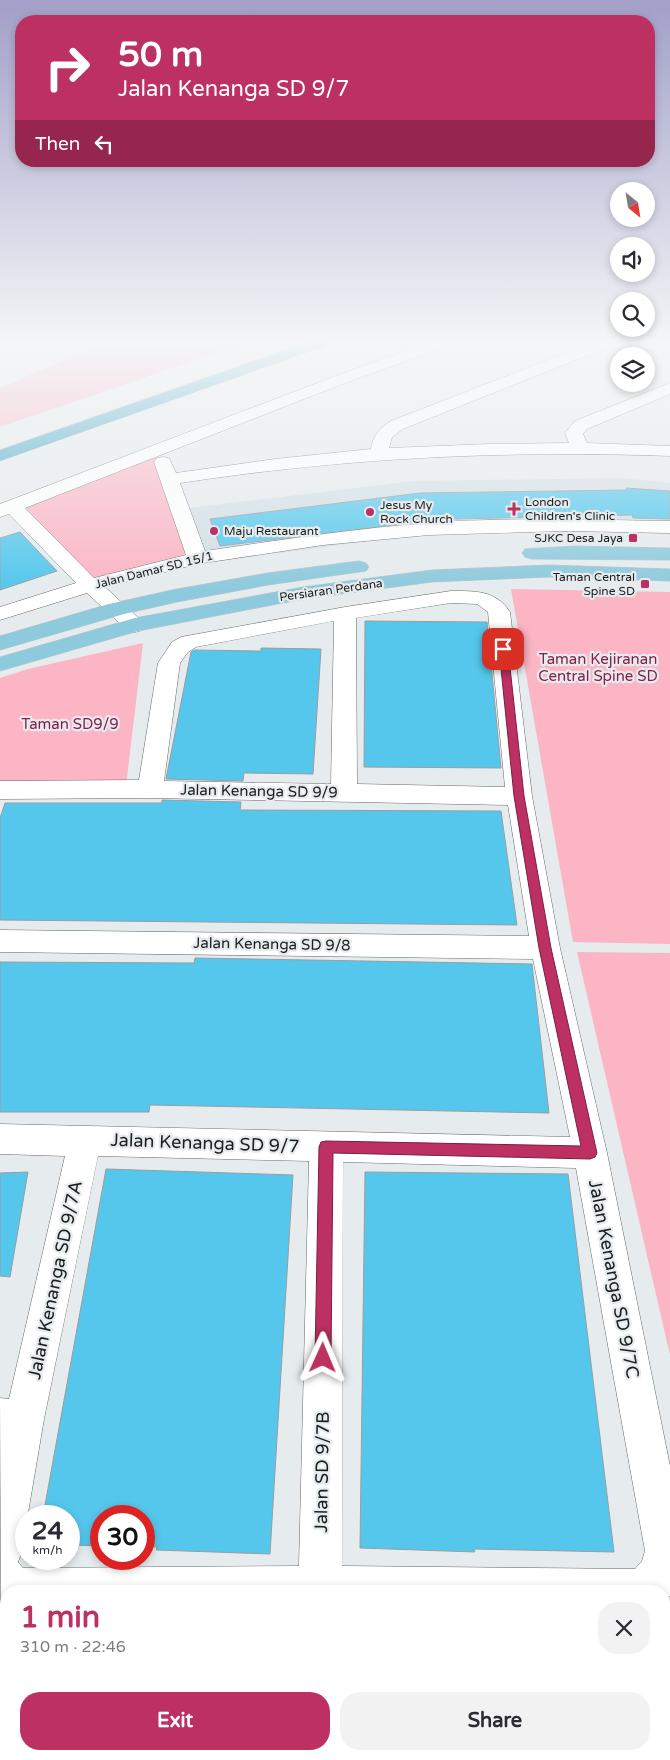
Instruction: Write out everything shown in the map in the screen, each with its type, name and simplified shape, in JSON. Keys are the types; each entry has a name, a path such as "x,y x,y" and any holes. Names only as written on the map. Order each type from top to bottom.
{"highway":[{"path":"0,456 87,425"}],"main road":[{"name":"Persiaran Perdana","path":"0,664 135,625 430,568 547,552 670,554"},
{"name":"Persiaran Perdana","path":"0,643 117,609 208,589 294,574 430,568 670,575"}],"street":[{"path":"135,625 6,509 223,425"},
{"path":"380,454 381,440 386,432 399,425"},
{"path":"578,447 574,433 583,425"},
{"path":"170,479 254,466 380,454 578,447 670,451"},
{"path":"159,450 197,558"},
{"name":"Jalan Damar SD 15/1","path":"0,614 90,585 197,558 323,539 429,529 566,525 670,527"},
{"name":"Jalan Kenanga SD 9/7C","path":"345,613 451,597 475,597 491,602 499,612 519,796 545,948 590,1153 666,1551 663,1568 656,1580 648,1585"},
{"path":"150,789 169,663 180,647 200,638 345,613 344,793"},
{"name":"Jalan Kenanga SD 9/9","path":"0,790 150,789 519,796"},
{"name":"Jalan Kenanga SD 9/8","path":"0,941 545,948"},
{"name":"Jalan Kenanga SD 9/7","path":"0,1140 85,1140 590,1153"},
{"name":"Jalan Kenanga SD 9/7A","path":"0,1554 12,1419 85,1140"},
{"name":"Jalan SD 9/7B","path":"320,1585 326,1147"},
{"path":"0,1571 4,1580 9,1585"}],"shaded area":[{"path":"622,478 670,483 670,535 633,532 432,533 194,564 173,510 413,481"}],"green space":[{"path":"155,454 191,555 94,581 18,508"},
{"name":"Taman Kejiranan Central Spine SD","path":"511,589 670,592 670,944 573,942"},
{"name":"Taman SD9/9","path":"143,643 126,786 0,786 0,678 28,669"},
{"path":"577,952 670,953 670,1355"}],"building":[{"path":"626,488 670,491 670,519 633,518 632,515 411,520 411,523 220,546 210,519 420,493 627,490"},
{"path":"20,532 57,571 0,590 0,538"},
{"path":"365,621 487,622 501,768 364,767"},
{"path":"261,648 321,649 313,774 244,773 243,781 166,779 191,652 194,650 261,651"},
{"path":"162,800 241,802 240,810 501,811 517,925 0,920 0,818 5,803 162,803"},
{"path":"195,958 532,964 549,1113 150,1105 149,1112 0,1112 0,962 194,963"},
{"path":"106,1169 293,1175 270,1554 156,1550 155,1505 90,1505 90,1546 80,1545 80,1505 45,1505"},
{"path":"28,1172 10,1277 0,1276 0,1173"},
{"path":"365,1172 568,1174 614,1552 474,1549 475,1552 360,1548"}],"place":[{"name":"London Children's Clinic","path":"514,509"},
{"name":"Jesus My Rock Church","path":"370,512"},
{"name":"Maju Restaurant","path":"214,531"},
{"name":"SJKC Desa Jaya","path":"633,538"},
{"name":"Taman Central Spine SD","path":"645,584"}],"route":[{"path":"323,1358 326,1147 590,1153 545,948 519,796 503,649"}]}
